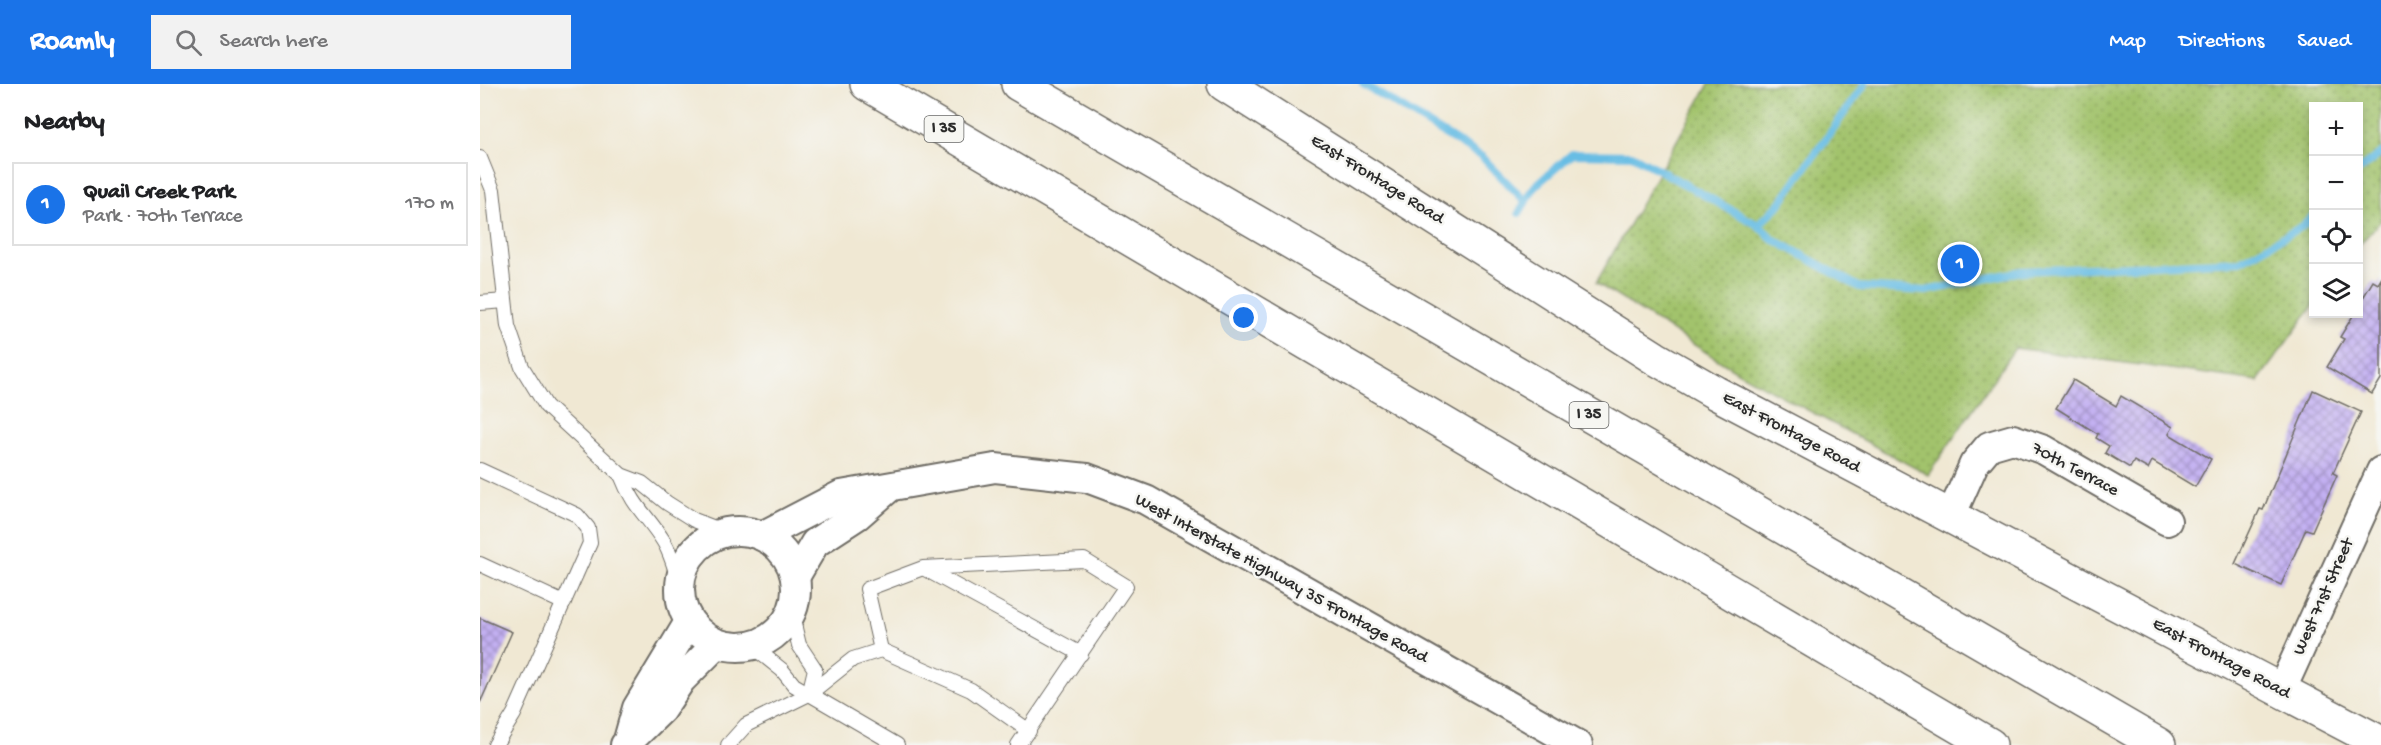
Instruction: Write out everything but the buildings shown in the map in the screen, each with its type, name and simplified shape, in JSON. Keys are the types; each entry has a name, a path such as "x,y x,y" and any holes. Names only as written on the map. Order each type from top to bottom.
{"main road":[{"name":"I 35","path":"867,84 1990,745"},
{"name":"I 35","path":"1018,84 2159,745"},
{"name":"East Frontage Road","path":"1224,84 1655,358 1950,518 2381,744"}],"street":[{"name":"70th Terrace","path":"1950,518 1974,464 1989,446 2013,439 2044,450 2167,521"},
{"name":"West Interstate Highway 35 Frontage Road","path":"762,536 841,495 995,468 1087,478 1146,500 1578,745"},
{"name":"West 71st Street","path":"2281,691 2381,471"},
{"path":"795,577 815,543 858,515 890,487"},
{"path":"744,531 762,536 777,546 788,560 795,577 796,595 791,612 782,627 768,639 752,646 735,648 717,644 701,635 689,622 681,605 680,586 683,568 693,552 708,539 725,532 744,531"},
{"path":"626,743 637,708 689,622"},
{"path":"626,743 661,710 681,680 717,644"}],"lane":[{"path":"480,158 493,190 508,326 522,366 546,406 621,475 642,483 667,503 694,520 725,532"},
{"path":"480,303 505,301"},
{"path":"480,470 577,515 588,528 590,543 514,714 495,745"},
{"path":"621,475 629,497 663,541 674,563 680,586"},
{"path":"880,650 867,589 923,568 1084,560 1126,586 1018,745"},
{"path":"480,564 564,603"},
{"path":"923,568 1081,654"},
{"path":"791,612 799,645 815,669 809,694"},
{"path":"752,646 782,670 794,685 897,745"},
{"path":"728,745 746,725 809,694 853,659 880,650 971,690 1029,731"}],"green space":[{"path":"1709,84 2381,84 2381,221 2363,241 2363,102 2309,102 2309,311 2258,381 2015,348 1928,475 1739,373 1596,283"}],"waterway":[{"path":"1363,84 1482,157 1526,202"},
{"path":"1758,225 1778,206 1865,84"},
{"path":"2363,167 2381,153"},
{"path":"1519,213 1535,186 1572,154 1632,155 1758,225 1773,239 1859,287 1926,291 2022,271 2240,261 2303,226 2309,220"}],"place":[{"name":"Quail Creek Park","path":"1960,264"}]}
